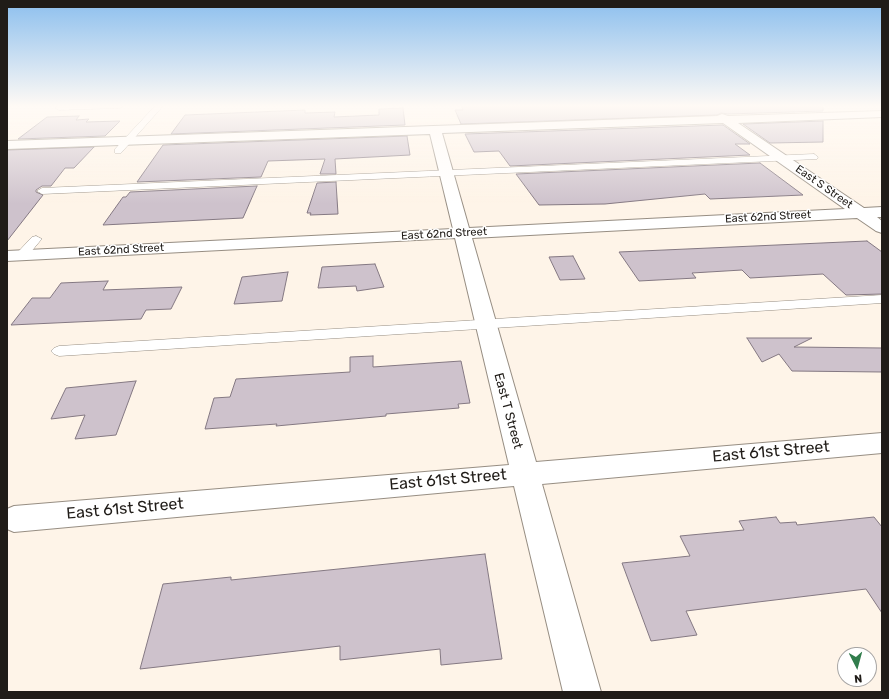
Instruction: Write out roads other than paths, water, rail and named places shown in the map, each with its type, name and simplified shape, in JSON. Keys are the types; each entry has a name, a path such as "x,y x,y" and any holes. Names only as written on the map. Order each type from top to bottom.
{"street":[{"path":"7,145 193,139"},
{"name":"East T Street","path":"437,139 582,692"},
{"name":"East S Street","path":"753,139 882,228"},
{"name":"East 62nd Street","path":"14,255 882,212"},
{"name":"East 61st Street","path":"14,519 524,473 882,443"}],"lane":[{"path":"118,151 128,139"},
{"path":"42,191 814,158"},
{"path":"14,255 36,239"},
{"path":"59,351 882,299"}]}
